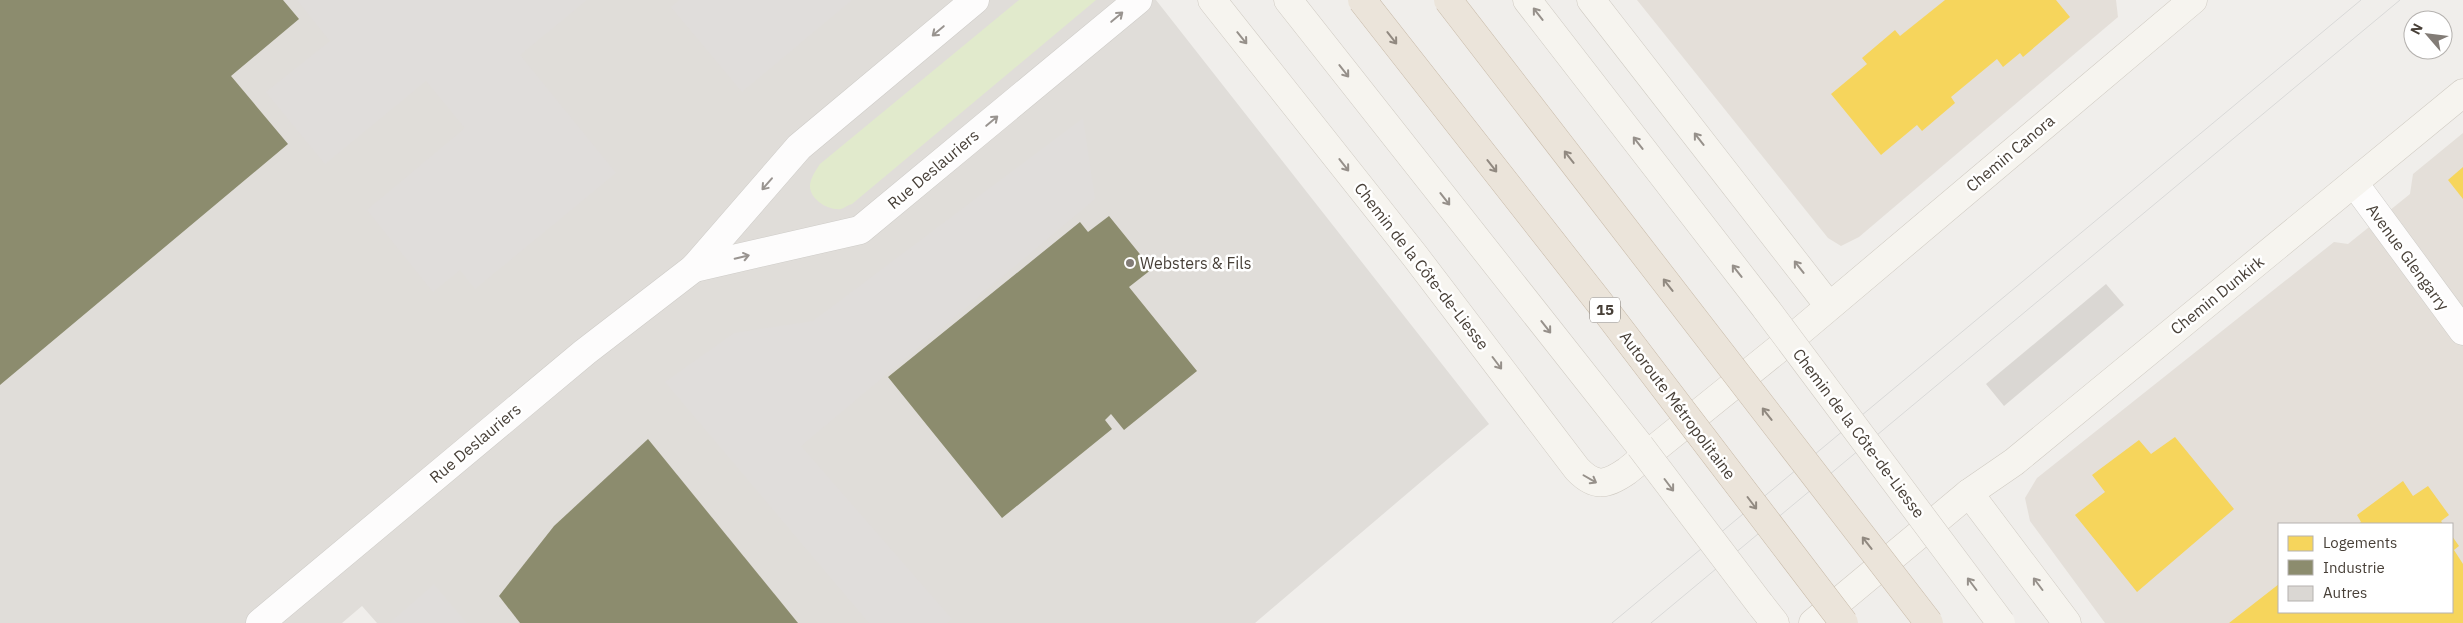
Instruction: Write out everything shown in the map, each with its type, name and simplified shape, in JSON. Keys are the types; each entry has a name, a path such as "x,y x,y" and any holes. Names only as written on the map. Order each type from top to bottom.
{"highway":[{"name":"Autoroute Métropolitaine","path":"1362,0 1600,304 1844,623"},
{"path":"1448,0 1928,623"}],"street":[{"name":"Rue Deslauriers","path":"260,623 585,352 694,268 799,147 975,0"},
{"name":"Rue Deslauriers","path":"694,268 860,230 1138,0"},
{"name":"Chemin de la Côte-de-Liesse","path":"1212,0 1415,256 1577,469 1590,481 1597,483 1609,481 1627,471 1828,306"},
{"path":"1288,0 1640,446 1775,623"},
{"name":"Chemin de la Côte-de-Liesse","path":"1527,0 1767,310 2001,623"},
{"path":"1592,0 1828,306"},
{"name":"Chemin Canora","path":"1828,306 2184,3"},
{"name":"Chemin Dunkirk","path":"1969,493 2014,462 2463,93"},
{"name":"Avenue Glengarry","path":"2354,183 2463,331"},
{"name":"Chemin de la Côte-de-Liesse","path":"1813,623 1969,493"},
{"path":"1969,493 2068,623"}],"shaded area":[{"path":"0,0 1156,0 1489,424 1255,623 377,623 362,606 342,623 0,623"},
{"path":"297,0 587,0 520,55 616,173 475,289 460,270 433,292 367,210 465,128 426,81 325,164 266,92 330,41"},
{"path":"679,0 852,0 742,92 671,7"},
{"path":"1637,0 2116,0 2118,17 1859,237 1841,246 1828,238"},
{"path":"1083,118 1095,199 801,446 952,619 947,623 869,623 665,382 734,333 813,321"},
{"path":"2463,133 2463,623 2105,623 2030,521 2025,498 2037,478 2334,242 2348,244 2410,194 2413,174"},
{"path":"434,584 467,623 389,623"}],"green space":[{"path":"1019,0 1096,0 852,204 836,209 825,206 816,199 810,185 820,164"}],"building: Logements":[{"path":"1945,0 2056,0 2070,17 2023,57 2020,53 2003,67 1997,59 1951,97 1955,103 1922,131 1917,125 1881,155 1831,94 1867,64 1862,58 1895,30 1900,36"},
{"path":"2463,167 2463,199 2448,180"},
{"path":"2175,437 2234,509 2137,592 2075,515 2105,492 2092,475 2139,440 2151,454"},
{"path":"2403,481 2413,496 2428,486 2449,515 2441,521 2442,523 2360,523 2361,522 2357,515"},
{"path":"2453,537 2459,546 2454,550 2463,564 2463,623 2229,623 2278,585 2278,613 2453,613"}],"building: Industrie":[{"path":"0,0 283,0 299,19 231,76 288,144 0,385"},
{"path":"1109,216 1152,269 1129,287 1197,371 1124,430 1111,414 1105,420 1112,429 1002,518 888,377 1080,222 1088,232"},
{"path":"648,439 798,623 520,623 499,596 554,526"}],"building: Autres":[{"path":"2106,284 2124,305 2004,406 1986,384"}],"tram line":[{"path":"1612,623 2361,0"},
{"path":"1651,623 2400,0"}],"place":[{"name":"Websters & Fils","path":"1130,263"}]}
